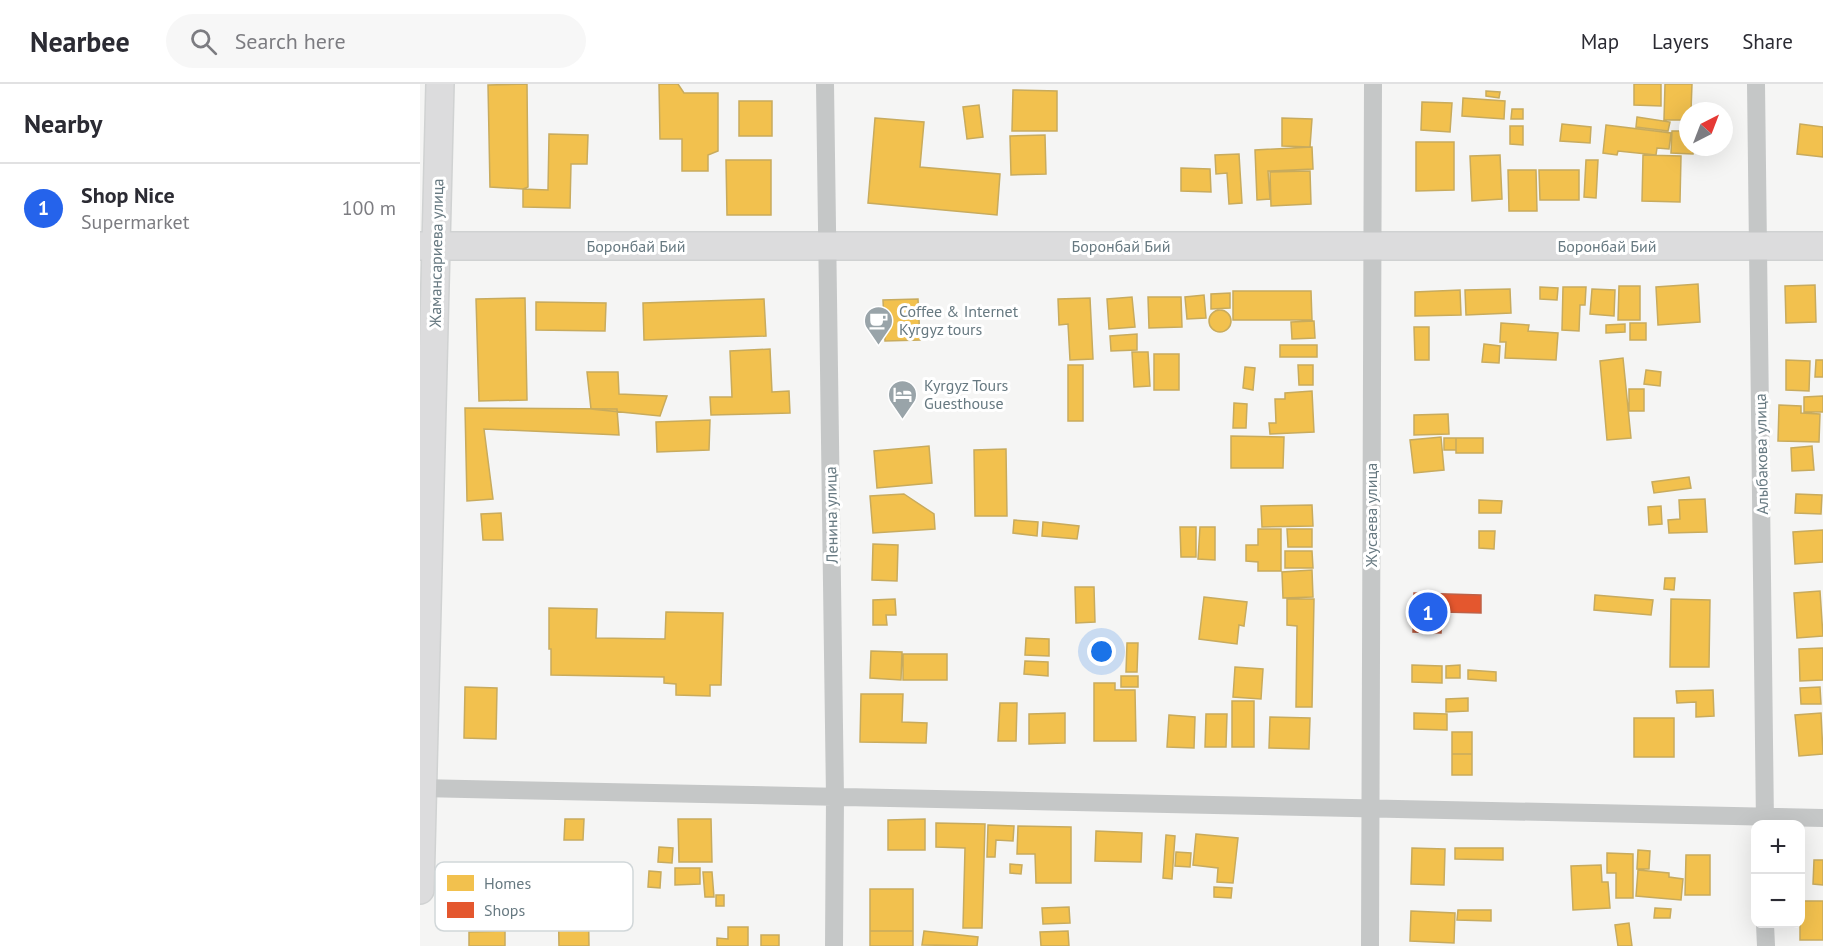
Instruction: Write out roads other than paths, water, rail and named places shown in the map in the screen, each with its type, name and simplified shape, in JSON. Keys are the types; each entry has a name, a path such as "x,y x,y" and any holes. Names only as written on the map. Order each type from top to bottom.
{"street":[{"name":"Жамансариева улица","path":"420,890 428,246 440,84"},
{"name":"Ленина улица","path":"825,84 835,797 834,946"},
{"name":"Жусаева улица","path":"1370,946 1373,84"},
{"name":"Алыбакова улица","path":"1756,84 1765,820"},
{"name":"Боронбай Бий","path":"428,246 1823,246"},
{"path":"421,788 1369,808 1751,821"},
{"path":"1784,820 1823,818"},
{"path":"1766,928 1766,946"}],"place":[{"name":"Coffee & Internet Kyrgyz tours","path":"878,346"},
{"name":"Kyrgyz Tours Guesthouse","path":"903,420"},
{"name":"Shop Nice","path":"1428,612"}]}
